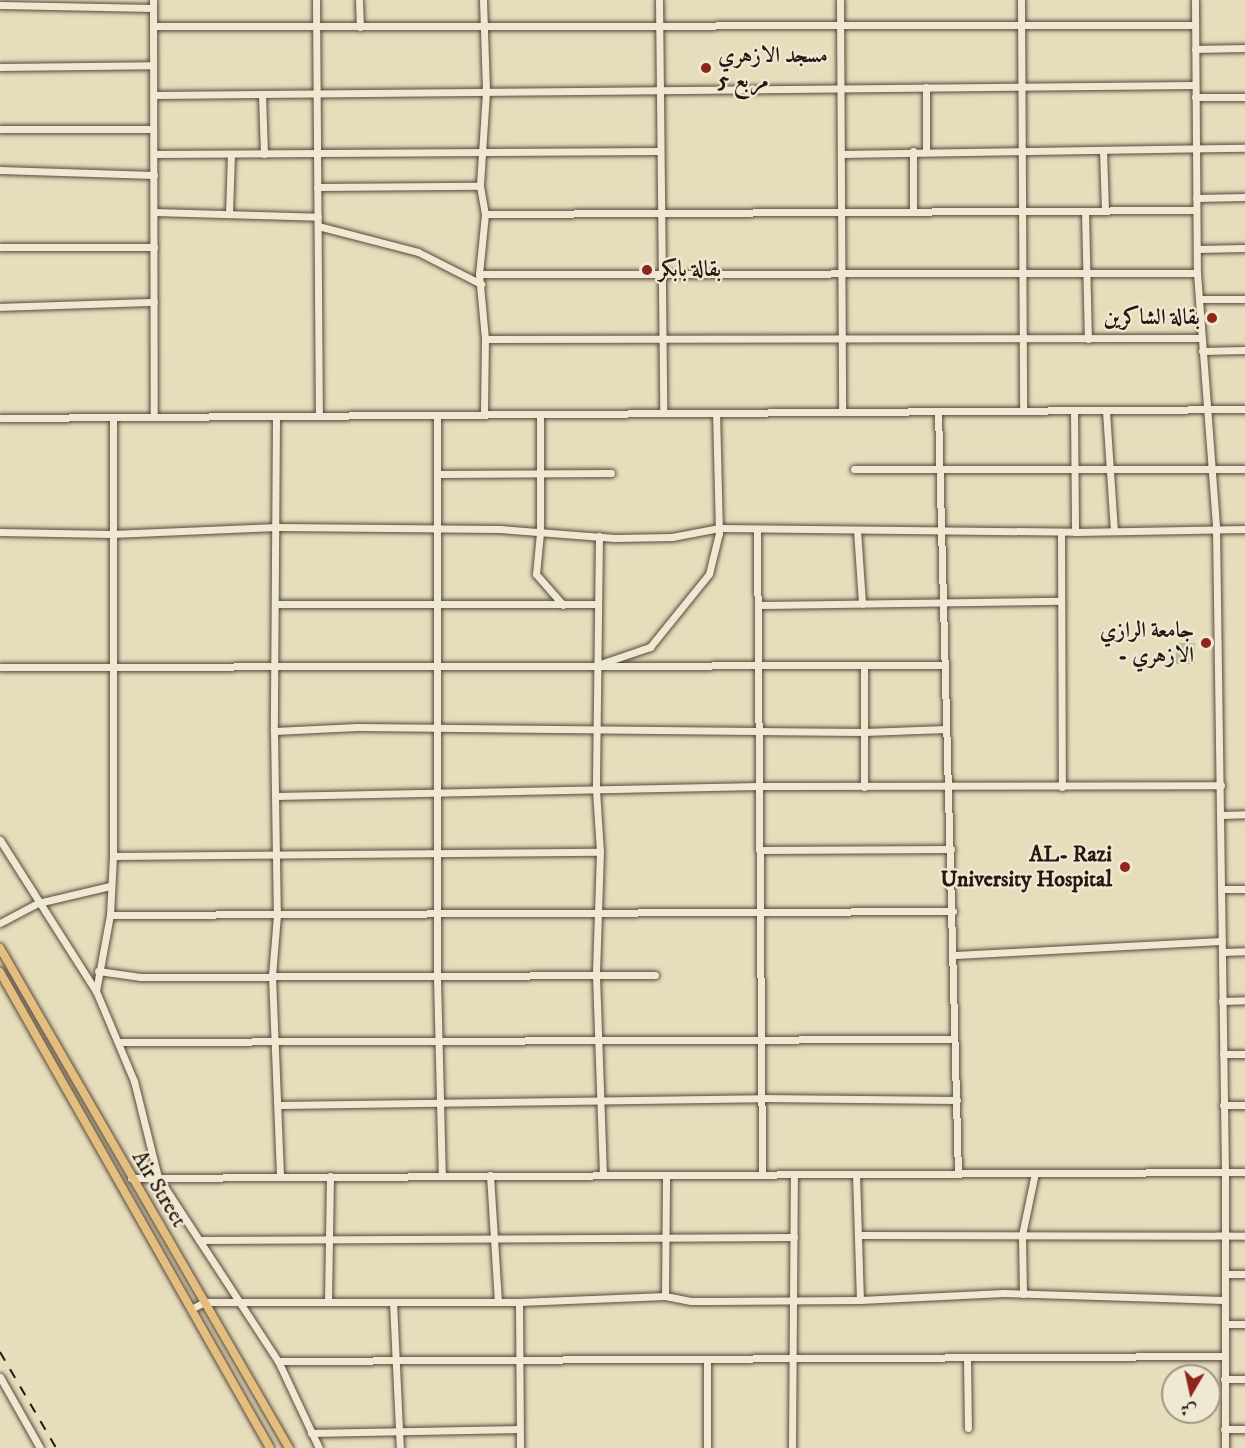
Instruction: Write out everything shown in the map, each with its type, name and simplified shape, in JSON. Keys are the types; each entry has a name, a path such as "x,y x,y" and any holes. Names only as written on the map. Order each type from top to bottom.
{"main road":[{"name":"Air Street","path":"0,948 289,1448"},
{"name":"Air Street","path":"0,972 270,1448"}],"street":[{"path":"153,0 154,416"},
{"path":"316,0 319,416"},
{"path":"359,0 360,27"},
{"path":"483,0 486,92 480,186 485,214 479,274 485,339 484,414"},
{"path":"659,0 663,413"},
{"path":"840,0 842,412"},
{"path":"1021,0 1023,410"},
{"path":"1195,0 1197,273 1200,338 1213,469 1216,528 1225,1172 1224,1448"},
{"path":"0,5 153,8"},
{"path":"153,26 841,28 1195,25"},
{"path":"1195,49 1245,48"},
{"path":"0,67 153,65"},
{"path":"153,95 1195,85"},
{"path":"926,87 926,151"},
{"path":"262,94 264,154"},
{"path":"1196,98 1245,97"},
{"path":"0,129 153,129"},
{"path":"841,154 913,151 1245,148"},
{"path":"1103,150 1106,211"},
{"path":"154,154 660,151"},
{"path":"913,151 913,212"},
{"path":"229,214 231,154"},
{"path":"0,170 154,175"},
{"path":"317,187 480,186"},
{"path":"1196,198 1245,197"},
{"path":"485,214 1196,210"},
{"path":"1085,211 1088,339"},
{"path":"154,212 318,217"},
{"path":"318,226 418,252 481,284"},
{"path":"0,247 154,247"},
{"path":"1197,249 1245,248"},
{"path":"479,274 1197,273"},
{"path":"1199,299 1245,299"},
{"path":"0,307 154,302"},
{"path":"485,339 1200,338"},
{"path":"1202,351 1245,350"},
{"path":"0,417 1245,409"},
{"path":"1074,410 1076,532"},
{"path":"938,411 943,665 953,911 958,1173"},
{"path":"1106,411 1114,530"},
{"path":"596,665 650,647 706,579 718,549 716,413"},
{"path":"540,414 540,533 536,574 563,605"},
{"path":"437,415 440,665 437,976 442,1176"},
{"path":"276,416 274,731 278,915 272,976 279,1105 280,1176"},
{"path":"96,991 110,915 113,856 111,666 113,417"},
{"path":"854,469 939,471 1245,468"},
{"path":"439,474 611,473"},
{"path":"0,532 112,534 277,527 439,529 672,537 719,528 757,531 940,528 1061,532 1245,529"},
{"path":"857,530 861,604"},
{"path":"757,531 762,1174"},
{"path":"1061,532 1062,787"},
{"path":"599,536 596,790 600,852 596,975 601,1041 603,1175"},
{"path":"758,605 1061,601"},
{"path":"275,604 597,604"},
{"path":"0,667 943,665"},
{"path":"864,666 864,787"},
{"path":"274,731 357,727 864,732 946,729"},
{"path":"276,796 759,786 949,788 1221,785"},
{"path":"1221,814 1245,814"},
{"path":"0,840 96,991 134,1081 158,1177 278,1360 319,1448"},
{"path":"759,850 951,849"},
{"path":"113,856 600,852"},
{"path":"0,923 38,903 110,886"},
{"path":"1221,889 1245,889"},
{"path":"110,915 953,911"},
{"path":"954,955 1222,941"},
{"path":"1222,951 1245,951"},
{"path":"98,971 141,977 655,975"},
{"path":"1222,1001 1245,1000"},
{"path":"118,1042 601,1041 761,1037 954,1039"},
{"path":"1223,1054 1245,1054"},
{"path":"279,1105 761,1098 957,1100"},
{"path":"1223,1105 1245,1105"},
{"path":"131,1178 1245,1172"},
{"path":"1023,1294 1022,1235 1035,1173"},
{"path":"665,1296 666,1174"},
{"path":"792,1448 794,1174"},
{"path":"856,1174 860,1300"},
{"path":"490,1175 498,1301"},
{"path":"328,1302 330,1176"},
{"path":"858,1235 1245,1236"},
{"path":"199,1240 794,1237"},
{"path":"1225,1274 1245,1274"},
{"path":"191,1309 205,1302 519,1302 665,1296 691,1301 860,1300 1023,1294 1225,1299"},
{"path":"393,1302 400,1448"},
{"path":"519,1302 518,1429 520,1448"},
{"path":"1225,1324 1245,1324"},
{"path":"278,1360 1225,1356"},
{"path":"967,1358 968,1428"},
{"path":"707,1359 707,1448"},
{"path":"0,1377 40,1448"},
{"path":"1224,1379 1245,1379"},
{"path":"311,1433 518,1429"},
{"path":"1224,1429 1245,1429"}],"green space":[{"path":"1176,643 1195,643 1195,664 1176,664"}],"railway":[{"path":"0,1352 56,1448"}],"place":[{"name":"مسجد الازهري مربع 5","path":"706,68"},
{"name":"بقالة بابكر","path":"647,270"},
{"name":"بقالة الشاكرين","path":"1212,318"},
{"name":"جامعة الرازي - الازهري","path":"1206,643"},
{"name":"AL- Razi University Hospital","path":"1125,867"}]}
